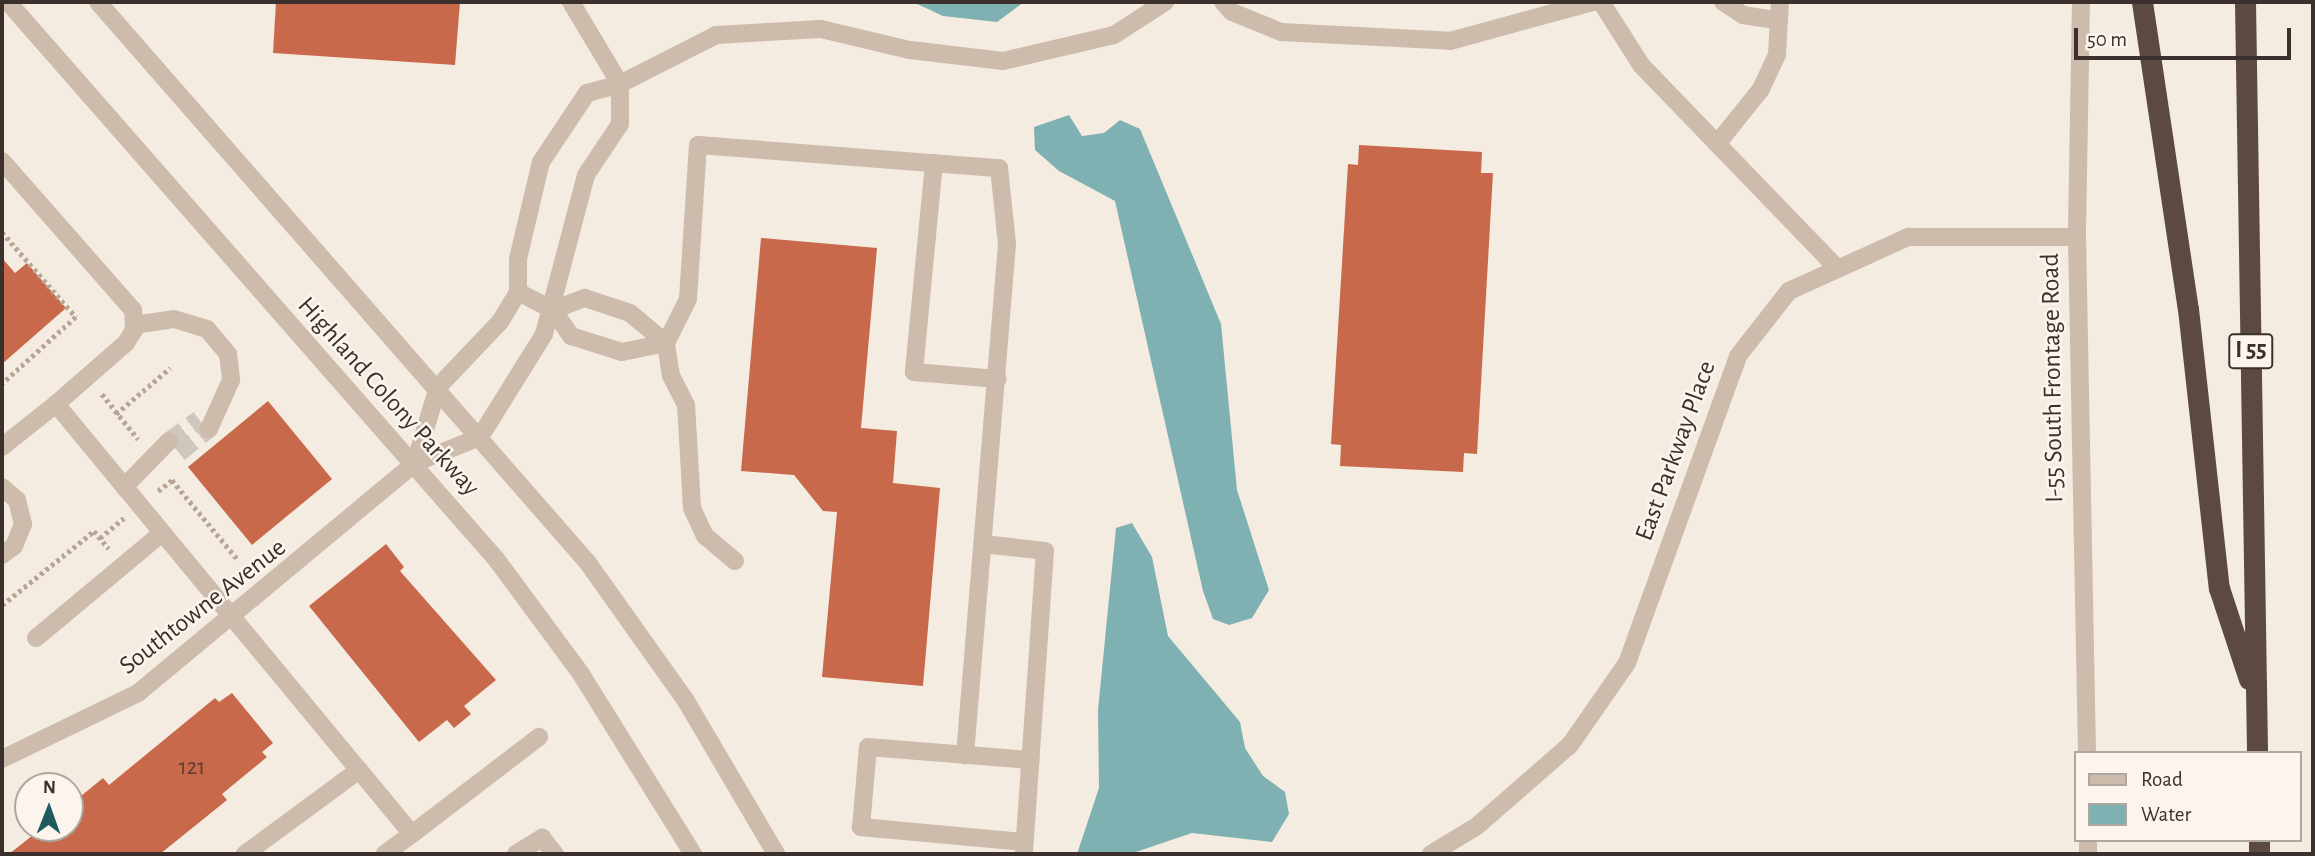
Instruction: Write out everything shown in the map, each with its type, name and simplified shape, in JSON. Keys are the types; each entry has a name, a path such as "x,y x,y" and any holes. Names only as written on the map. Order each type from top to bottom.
{"highway":[{"path":"2143,2 2188,309 2219,588 2256,701"},
{"name":"I 55","path":"2245,2 2257,751"}],"street":[{"name":"Highland Colony Parkway","path":"8,2 365,414 415,463 581,674 693,854"},
{"name":"Highland Colony Parkway","path":"98,2 438,387 588,563 686,701 776,854"},
{"path":"415,463 480,437 511,392 553,310 586,175 620,124 620,84 571,2"},
{"path":"415,463 438,387 500,323 517,292 518,258 541,162 587,93 620,84 716,35 781,27 864,35 910,50 1003,61 1114,35 1166,2"},
{"path":"1223,2 1232,12 1281,32 1450,41 1593,2"},
{"path":"1601,2 1642,66 1836,267"},
{"path":"1723,2 1742,15 1779,21"},
{"path":"1717,144 1761,89 1777,55 1780,2"},
{"name":"I-55 South Frontage Road","path":"2081,2 2077,237 2087,751"},
{"path":"735,561 705,536 692,508 686,405 671,376 666,343 688,299 698,145 999,168 1007,244 965,755"},
{"path":"2,161 133,310 134,325 126,343 2,447"},
{"path":"934,163 914,372 998,379"},
{"name":"East Parkway Place","path":"1431,854 1527,784 1570,745 1627,663 1738,356 1789,291 1836,267 1908,237 1964,232 2077,237"},
{"path":"517,292 553,310 571,336 622,352 666,343"},
{"path":"553,310 585,298 630,313 666,343"},
{"path":"134,325 174,319 207,329 228,354 231,380 220,410 204,424"},
{"path":"56,404 232,621 412,834"},
{"path":"124,487 174,447"},
{"name":"Southtowne Avenue","path":"2,759 100,716 232,621 415,463"},
{"path":"2,487 17,500 23,524 2,555"},
{"path":"36,638 161,534"},
{"path":"983,544 1045,551 1024,848 860,827 868,747 1030,760"},
{"path":"384,854 539,737"},
{"path":"244,854 359,770"},
{"path":"516,854 550,849"}],"path":[{"path":"2,232 76,317 2,384"},
{"path":"116,414 170,368"},
{"path":"88,376 116,414 173,480"},
{"path":"2,605 94,531 122,566"}],"water":[{"path":"913,2 1024,2 997,22 943,16"},
{"path":"1069,115 1082,136 1104,133 1120,120 1140,129 1221,324 1237,490 1269,590 1252,618 1229,625 1213,619 1203,591 1115,201 1059,171 1035,150 1034,127"},
{"path":"1132,523 1152,557 1168,636 1240,722 1245,748 1263,776 1285,792 1289,814 1272,842 1192,833 1130,854 1077,854 1099,788 1098,710 1116,528"}],"building":[{"path":"276,2 460,2 455,65 273,53"},
{"path":"1359,145 1482,152 1481,173 1493,173 1477,454 1464,453 1463,472 1340,466 1341,445 1331,444 1348,164 1358,165"},
{"path":"761,238 877,248 861,428 897,431 893,483 940,488 923,686 822,677 837,512 823,511 794,475 741,471"},
{"path":"2,258 15,273 27,263 66,308 2,364"},
{"path":"268,401 332,479 252,545 188,467"},
{"path":"386,544 404,567 400,571 496,680 464,706 471,714 454,728 447,720 419,742 309,606"},
{"path":"232,693 273,743 262,752 267,757 222,794 227,800 160,854 9,854 24,842 84,842 84,794 103,778 109,785 215,698 219,702"}],"tunnel":[{"path":"169,441 199,419"},
{"path":"179,453 209,429"}]}
